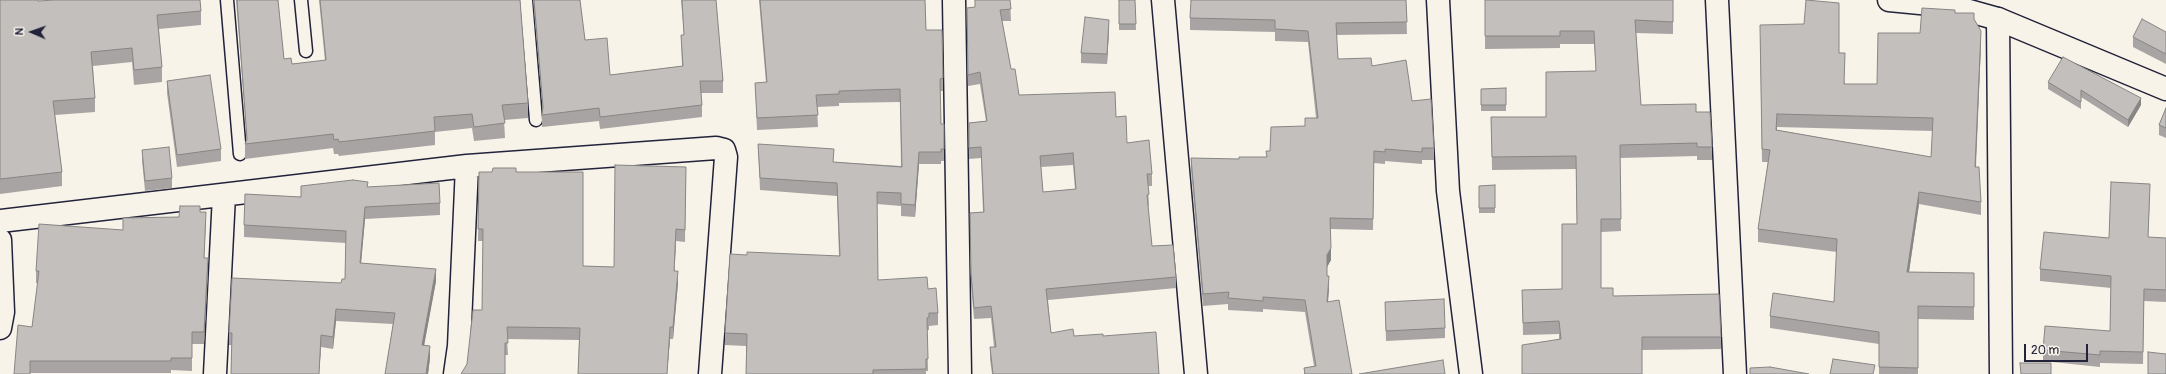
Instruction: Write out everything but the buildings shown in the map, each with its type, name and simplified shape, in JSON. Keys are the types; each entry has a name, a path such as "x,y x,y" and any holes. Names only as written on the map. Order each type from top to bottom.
{"street":[{"path":"954,0 960,374"},
{"path":"1163,0 1196,374"},
{"path":"1438,0 1448,191 1471,374"},
{"path":"1717,0 1735,374"},
{"path":"1889,0 1951,3 1998,20 2166,89"},
{"path":"1998,20 2001,374"},
{"path":"0,221 467,166 716,148 724,150 726,157 710,374"},
{"path":"455,374 459,346 467,166"},
{"path":"215,374 224,195"},
{"path":"0,240 3,312 0,328"}],"lane":[{"path":"227,0 240,154"},
{"path":"301,0 306,51"},
{"path":"526,0 536,120"}]}
